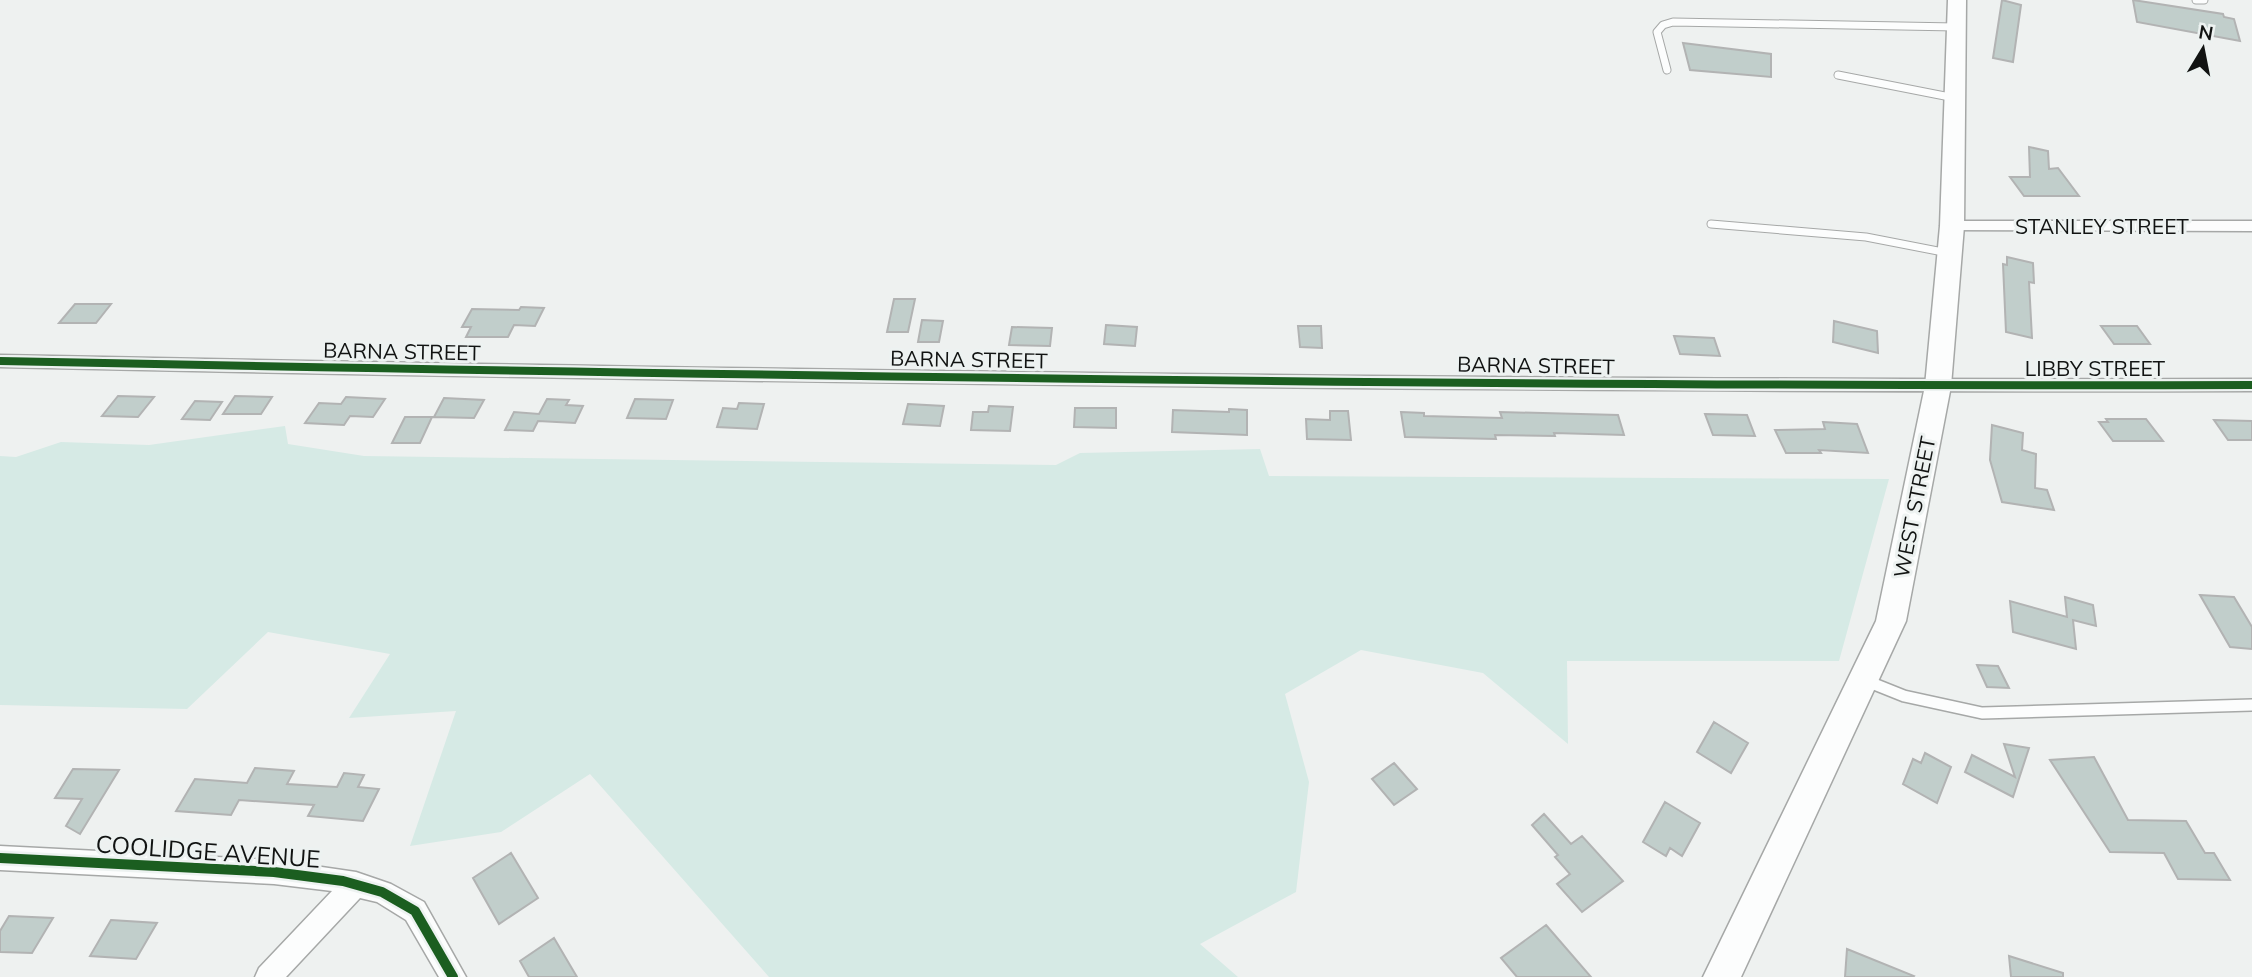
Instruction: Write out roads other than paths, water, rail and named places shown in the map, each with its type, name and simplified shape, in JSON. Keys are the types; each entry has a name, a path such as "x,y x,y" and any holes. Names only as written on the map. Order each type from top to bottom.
{"main road":[{"name":"WEST STREET","path":"1722,977 1891,621 1938,386 1950,240 1957,13"}],"street":[{"name":"STANLEY STREET","path":"1950,240 2252,226"},
{"name":"BARNA STREET","path":"0,361 721,374 1938,386"},
{"name":"LIBBY STREET","path":"1938,386 2252,385"},
{"name":"COOLIDGE AVENUE","path":"0,858 274,872 321,876 356,884 382,892 415,911 453,977"},
{"path":"268,977 356,884"}],"lane":[{"path":"2196,0 2204,0"},
{"path":"1667,70 1657,32 1663,25 1673,22 1957,13"},
{"path":"1838,75 1955,98"},
{"path":"1711,224 1866,237 1950,240"},
{"path":"1863,680 1904,696 1982,713 2252,705"}]}
